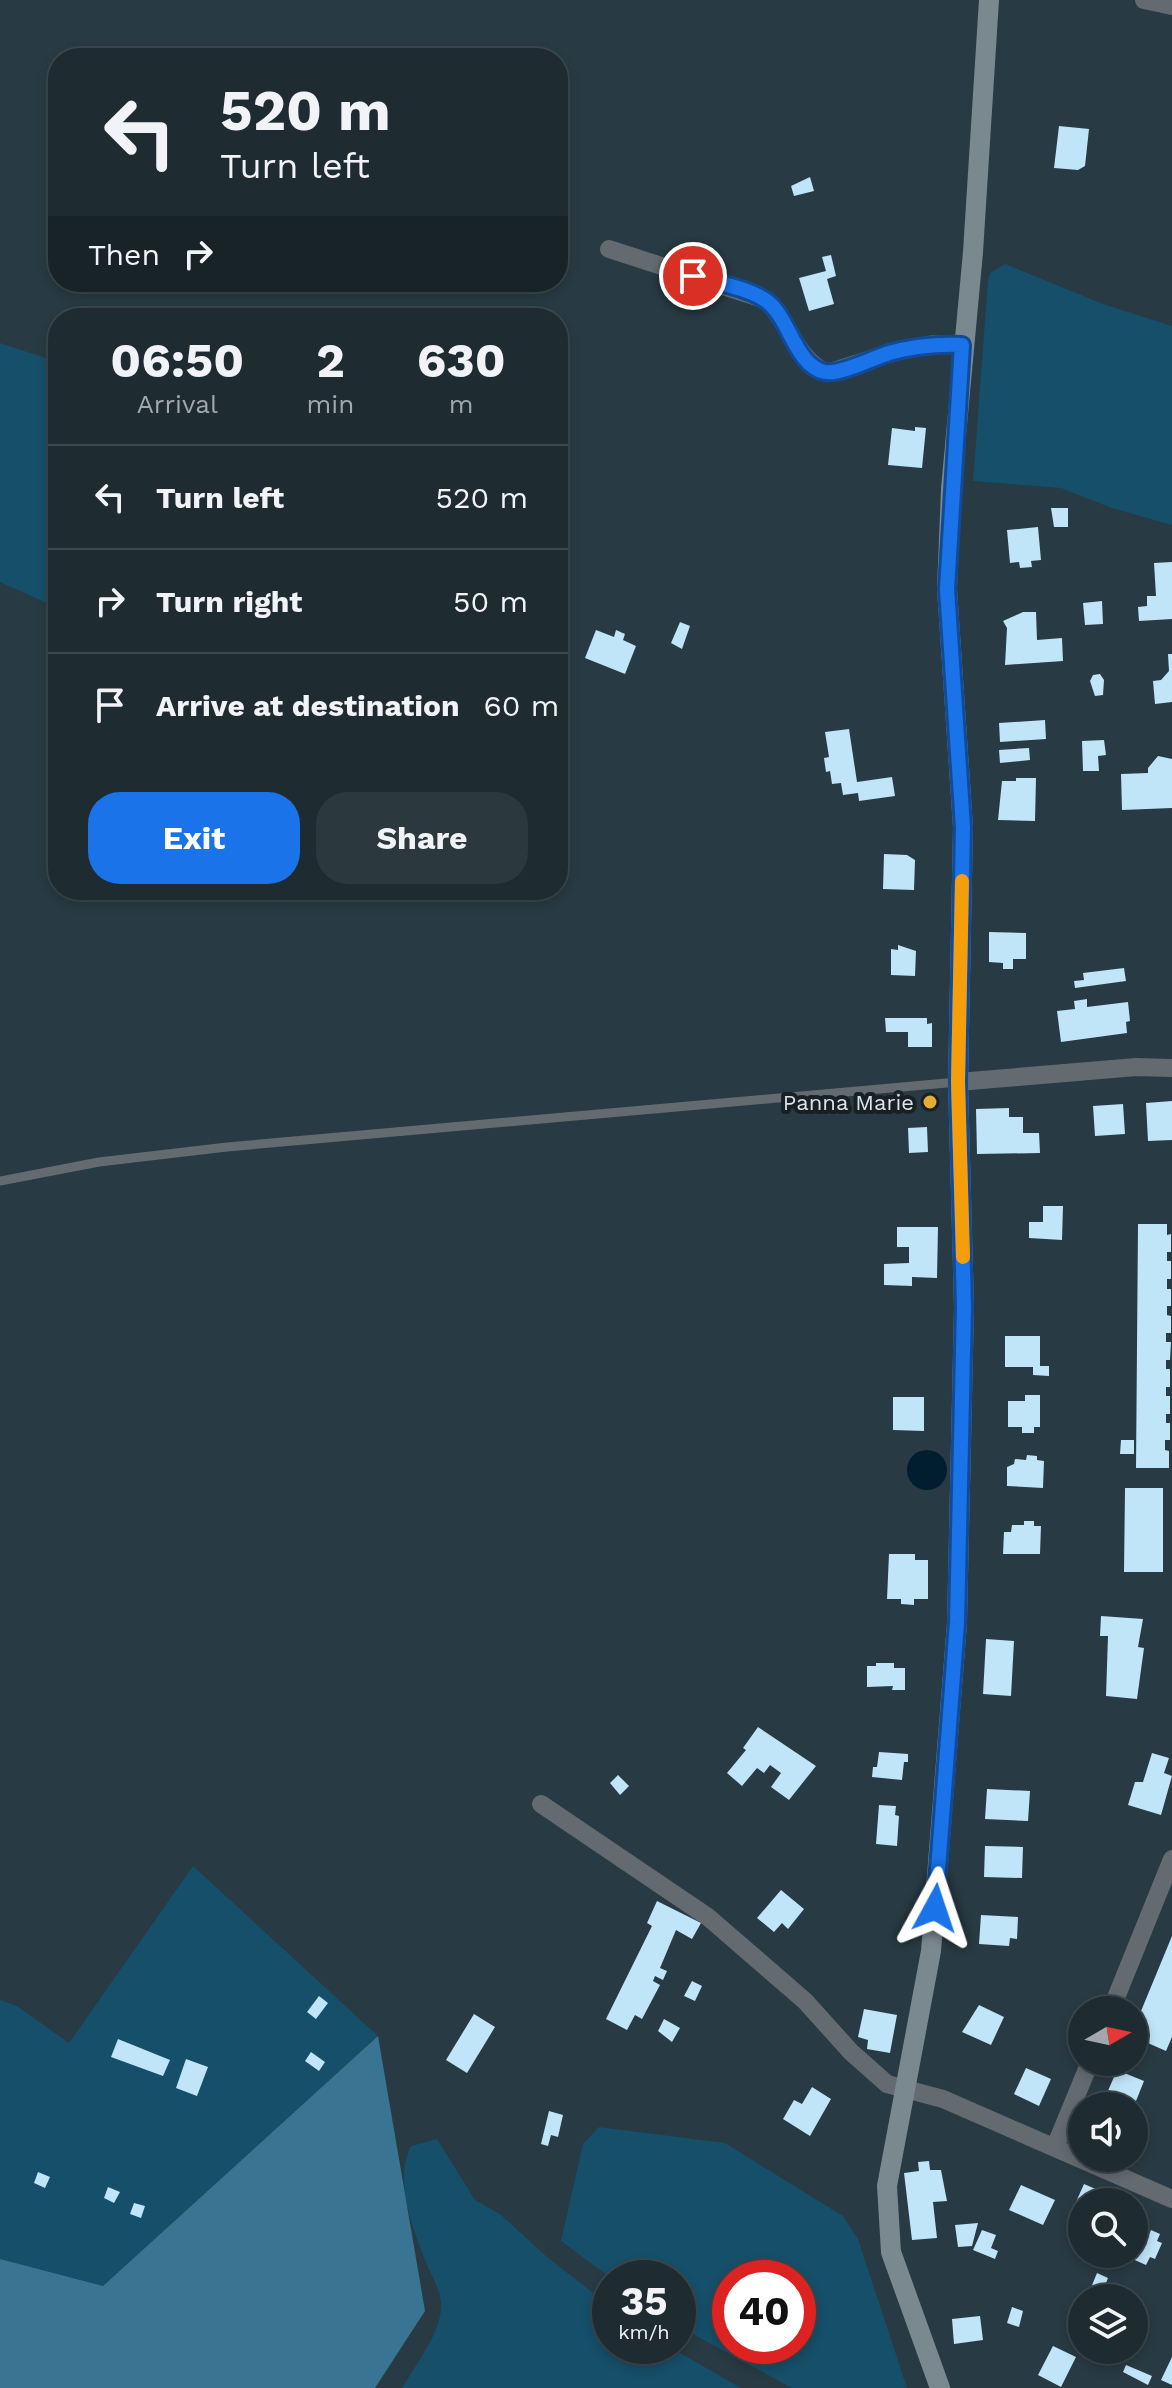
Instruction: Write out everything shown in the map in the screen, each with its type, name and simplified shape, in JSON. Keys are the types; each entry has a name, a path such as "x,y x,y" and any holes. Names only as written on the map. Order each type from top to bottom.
{"street":[{"path":"940,2388 891,2252 887,2186 931,1951 957,1623 964,1307 958,1082 963,827 947,589 989,0"},
{"path":"1144,0 1172,6"},
{"path":"609,249 766,300 780,314 804,357 827,373 893,352 933,344 962,345"},
{"path":"958,1082 1136,1067 1172,1068"},
{"path":"541,1804 708,1917 805,2001 887,2084 943,2099 1172,2199"},
{"path":"1117,1996 1172,1859"},
{"path":"1055,2147 1084,2076"}],"lane":[{"path":"0,1181 99,1162 227,1147 958,1082"}],"shaded area":[{"path":"1005,264 1103,304 1172,326 1172,525 1112,508 1061,488 973,481 988,281 990,273"},
{"path":"0,343 48,359 48,604 0,582"},
{"path":"927,1450 941,1456 947,1470 941,1484 927,1490 913,1484 907,1470 913,1456"},
{"path":"193,1866 378,2036 103,2286 0,2259 0,2000 17,2006 69,2043"},
{"path":"378,2036 425,2311 375,2388 0,2388 0,2259 103,2286"},
{"path":"599,2127 725,2143 843,2216 858,2239 907,2388 792,2388 748,2364 816,2364 816,2260 712,2260 712,2344 696,2336 696,2260 592,2260 592,2264 561,2241 583,2144"},
{"path":"437,2139 475,2200 500,2214 547,2257 592,2292 592,2364 696,2362 741,2388 402,2388 430,2342 441,2311 439,2293 407,2206 404,2174 411,2146"}],"building":[{"path":"1059,126 1089,129 1085,166 1078,170 1054,168"},
{"path":"810,177 814,191 794,196 791,186"},
{"path":"831,255 836,276 827,279 834,304 809,311 799,278 826,271 822,257"},
{"path":"915,427 926,428 922,468 888,465 892,428 915,431"},
{"path":"1051,508 1068,508 1068,527 1054,527"},
{"path":"1038,527 1041,560 1031,561 1032,567 1020,568 1019,562 1010,563 1007,530"},
{"path":"1172,562 1172,619 1139,621 1138,607 1147,606 1147,596 1156,596 1154,563"},
{"path":"1102,601 1103,624 1085,625 1083,603"},
{"path":"1023,612 1036,612 1037,640 1062,638 1063,661 1005,665 1007,628 1003,621"},
{"path":"680,622 690,626 682,649 671,643"},
{"path":"596,630 614,637 616,630 625,634 623,640 636,646 625,674 585,658"},
{"path":"1168,654 1172,654 1172,702 1155,704 1153,681 1161,680 1169,671"},
{"path":"1100,674 1104,680 1103,695 1095,696 1090,681 1093,675"},
{"path":"1045,720 1046,739 1000,742 999,723"},
{"path":"849,729 857,782 892,777 895,796 859,801 858,793 843,795 841,783 832,784 824,758 829,757 825,732"},
{"path":"1104,740 1106,755 1098,756 1099,771 1083,771 1082,741"},
{"path":"1029,748 1030,760 1000,763 999,750"},
{"path":"1158,756 1172,759 1172,808 1122,810 1121,774 1148,773 1148,768"},
{"path":"1016,778 1036,778 1035,821 998,820 1002,781 1016,781"},
{"path":"884,854 907,855 915,860 914,890 883,889"},
{"path":"989,932 1026,933 1026,959 1013,959 1013,969 1003,969 1003,963 989,962"},
{"path":"898,945 916,951 915,976 891,975 891,949 898,950"},
{"path":"1124,968 1126,981 1075,988 1074,981 1084,980 1083,973"},
{"path":"1087,999 1087,1007 1128,1002 1130,1021 1126,1022 1127,1033 1061,1042 1057,1011 1075,1009 1074,1001"},
{"path":"885,1018 927,1018 927,1024 932,1023 932,1047 908,1047 908,1032 886,1032"},
{"path":"1172,1101 1172,1140 1148,1141 1146,1103"},
{"path":"1123,1104 1125,1134 1095,1136 1093,1106"},
{"path":"1009,1108 1009,1117 1023,1117 1023,1133 1039,1133 1040,1153 977,1154 976,1109"},
{"path":"927,1127 928,1152 909,1153 908,1128"},
{"path":"1043,1206 1063,1206 1062,1240 1029,1238 1029,1222 1043,1222"},
{"path":"1138,1224 1167,1224 1167,1235 1171,1234 1171,1252 1167,1252 1167,1261 1171,1261 1171,1279 1167,1279 1167,1289 1171,1289 1171,1306 1167,1306 1167,1315 1171,1316 1171,1333 1166,1333 1166,1342 1171,1342 1170,1360 1166,1360 1166,1369 1170,1369 1170,1387 1166,1387 1166,1396 1170,1396 1170,1414 1166,1414 1166,1423 1170,1423 1170,1440 1165,1440 1165,1450 1169,1451 1169,1468 1136,1468"},
{"path":"897,1227 938,1227 937,1278 912,1277 912,1286 884,1285 884,1264 909,1263 909,1247 897,1247"},
{"path":"1005,1336 1040,1336 1040,1366 1049,1366 1049,1376 1033,1375 1033,1367 1005,1367"},
{"path":"1025,1395 1040,1395 1040,1427 1034,1427 1034,1433 1022,1433 1022,1427 1008,1427 1008,1401 1025,1401"},
{"path":"893,1397 924,1397 924,1431 893,1430"},
{"path":"1121,1440 1134,1440 1134,1454 1120,1454"},
{"path":"1027,1455 1044,1461 1043,1488 1007,1486 1007,1467 1014,1464 1015,1459 1026,1460"},
{"path":"1125,1488 1163,1488 1163,1572 1124,1572"},
{"path":"1024,1521 1034,1521 1034,1526 1041,1526 1040,1554 1003,1554 1004,1532 1011,1532 1012,1525 1024,1525"},
{"path":"889,1554 915,1554 915,1560 928,1560 928,1599 914,1599 914,1605 901,1604 901,1599 887,1599"},
{"path":"1101,1616 1143,1619 1138,1647 1144,1648 1137,1699 1106,1696 1108,1636 1100,1636"},
{"path":"986,1639 1014,1641 1011,1696 983,1694"},
{"path":"876,1663 894,1663 894,1668 905,1668 905,1690 892,1690 893,1686 867,1687 867,1666 876,1666"},
{"path":"758,1727 816,1766 789,1800 771,1787 781,1773 770,1765 764,1773 757,1768 742,1786 727,1773 746,1750 743,1748"},
{"path":"879,1752 908,1754 902,1780 872,1777"},
{"path":"1152,1753 1169,1758 1164,1773 1172,1776 1161,1815 1128,1805 1135,1782 1143,1782"},
{"path":"618,1775 629,1786 620,1795 610,1783"},
{"path":"987,1789 1030,1791 1028,1821 985,1819"},
{"path":"879,1805 896,1806 895,1815 899,1816 897,1846 876,1844"},
{"path":"985,1846 1023,1847 1022,1878 984,1877"},
{"path":"781,1890 804,1909 788,1929 782,1923 774,1932 757,1918"},
{"path":"657,1901 701,1923 692,1939 676,1930 660,1968 667,1971 663,1980 655,1976 653,1981 660,1985 642,2019 635,2015 627,2030 606,2019 652,1926 647,1923"},
{"path":"981,1915 1018,1917 1017,1939 1010,1938 1009,1946 979,1944"},
{"path":"1172,1936 1172,2037 1166,2051 1148,2043 1147,1996"},
{"path":"692,1981 702,1986 695,2001 684,1996"},
{"path":"319,1996 328,2003 316,2019 307,2012"},
{"path":"979,2005 1004,2017 991,2045 962,2032"},
{"path":"864,2009 897,2015 890,2053 867,2049 868,2040 858,2037"},
{"path":"474,2014 495,2027 467,2073 446,2060"},
{"path":"664,2019 680,2028 672,2042 658,2031"},
{"path":"118,2039 170,2060 163,2076 111,2057"},
{"path":"311,2052 325,2062 319,2071 305,2061"},
{"path":"186,2059 208,2067 197,2096 176,2088"},
{"path":"1026,2068 1051,2079 1039,2106 1014,2094"},
{"path":"1114,2076 1132,2076 1144,2081 1140,2092 1107,2092"},
{"path":"812,2087 831,2099 810,2136 783,2119 794,2100 802,2104"},
{"path":"549,2111 563,2115 558,2137 551,2135 548,2146 541,2144"},
{"path":"929,2161 930,2170 941,2170 947,2201 933,2202 937,2238 912,2240 904,2173 919,2171 918,2162"},
{"path":"38,2172 50,2177 45,2188 34,2183"},
{"path":"1021,2185 1055,2200 1043,2225 1009,2210"},
{"path":"108,2187 120,2192 114,2203 104,2198"},
{"path":"134,2203 145,2206 141,2218 130,2214"},
{"path":"978,2223 972,2246 958,2247 955,2225"},
{"path":"982,2230 996,2235 991,2248 998,2251 995,2259 973,2250"},
{"path":"1151,2230 1160,2234 1157,2241 1162,2243 1155,2259 1150,2257 1148,2261"},
{"path":"1097,2273 1108,2278 1106,2284 1092,2284"},
{"path":"1012,2307 1023,2311 1019,2327 1007,2323"},
{"path":"980,2316 983,2340 954,2344 952,2319"},
{"path":"1053,2346 1068,2353 1068,2364 1072,2364 1061,2387 1038,2375"},
{"path":"1172,2357 1172,2385 1161,2380"},
{"path":"1126,2365 1152,2376 1148,2385 1123,2372"}],"slow traffic":[{"path":"962,881 958,1082 963,1257"}],"place":[{"name":"Panna Marie","path":"930,1102"}],"route":[{"path":"693,276 766,300 780,314 804,357 827,373 893,352 933,344 962,345 947,589 963,827 958,1082 964,1307 957,1623 935,1908"}]}
